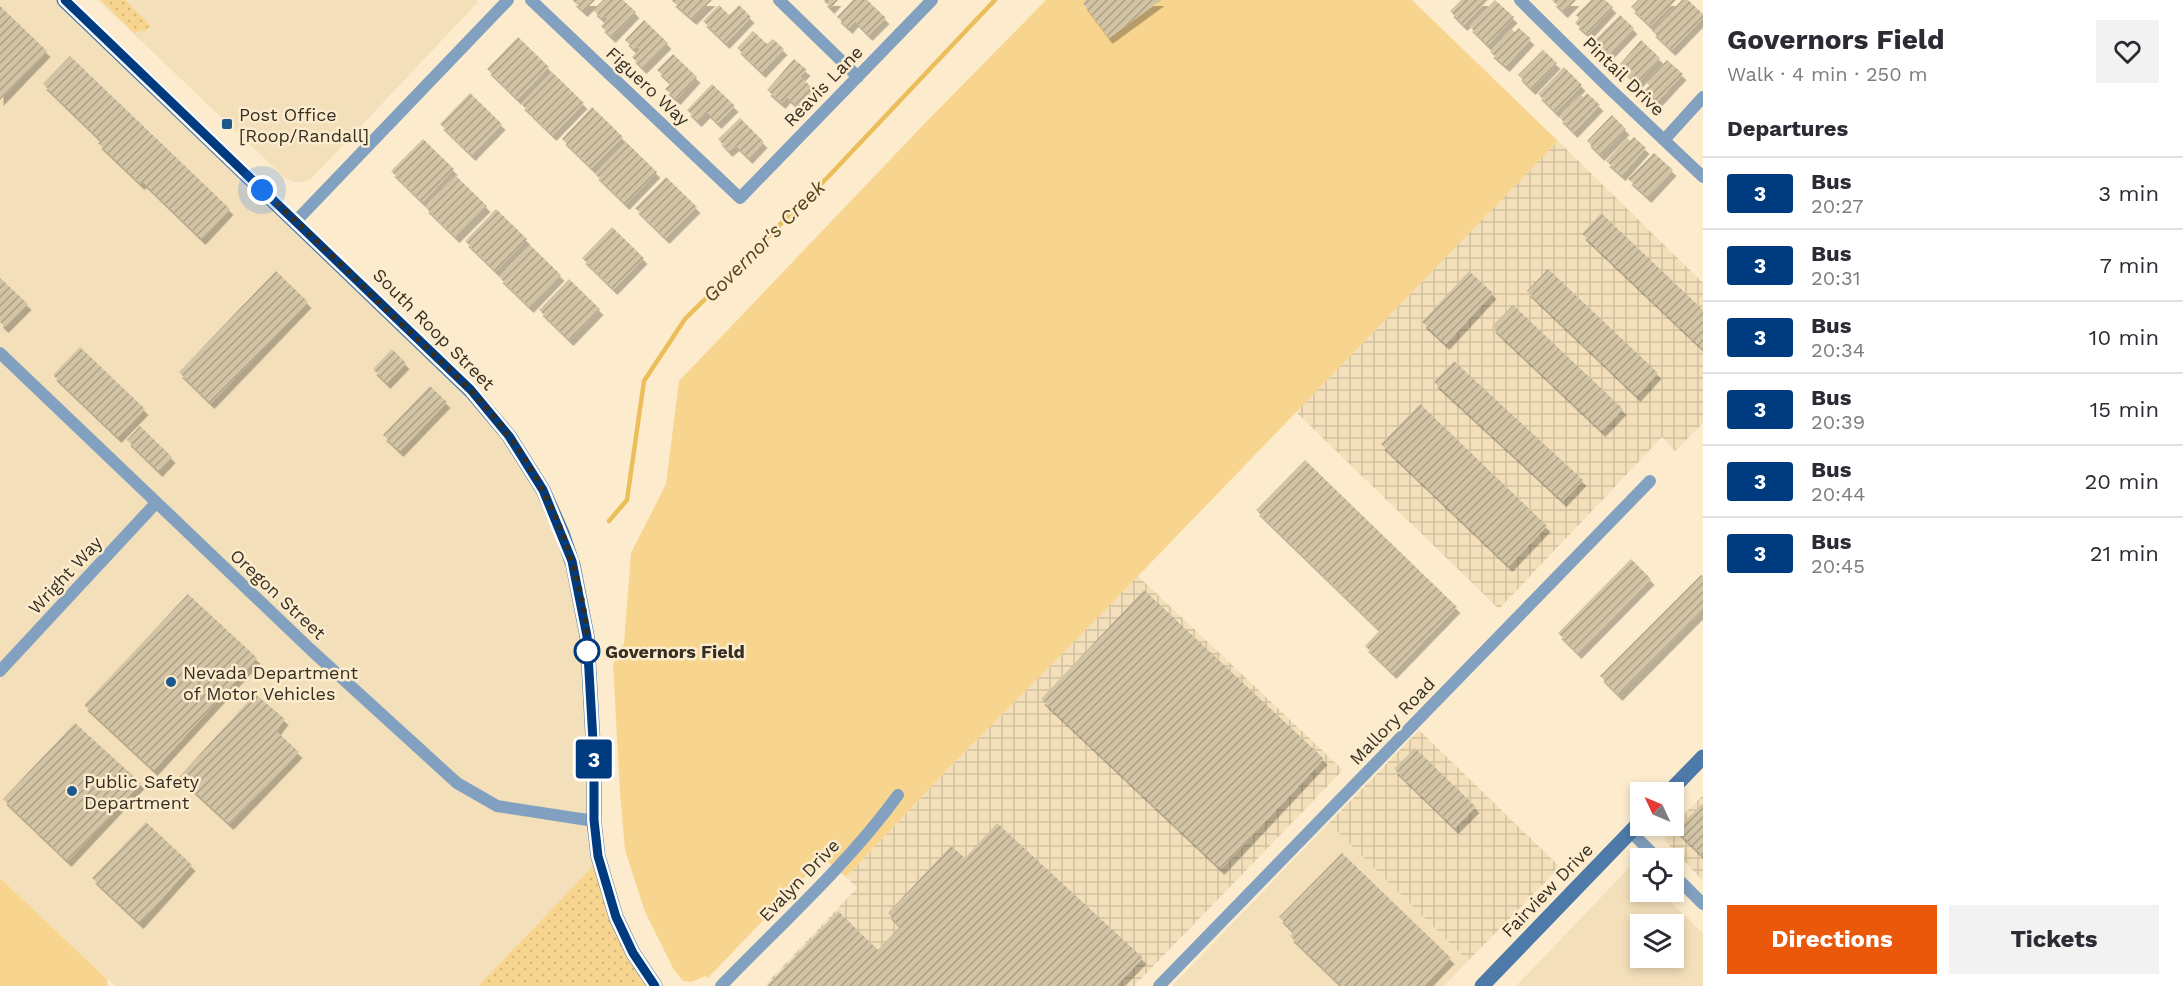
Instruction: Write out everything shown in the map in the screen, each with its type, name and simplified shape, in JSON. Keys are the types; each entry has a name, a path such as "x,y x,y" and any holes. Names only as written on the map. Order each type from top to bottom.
{"street":[{"name":"South Roop Street","path":"64,0 471,390 509,436 543,490 572,561 587,636 594,759 594,820 598,856 616,917 633,953 655,986"},
{"path":"296,221 508,0"},
{"name":"Figuero Way","path":"531,0 740,198"},
{"path":"779,0 858,77"},
{"name":"Reavis Lane","path":"740,198 932,0"},
{"name":"Pintail Drive","path":"1520,0 1703,177"},
{"path":"1664,141 1703,97"},
{"name":"Oregon Street","path":"0,353 310,649 457,783 497,806 594,820"},
{"name":"Mallory Road","path":"1159,986 1650,480"},
{"name":"Wright Way","path":"0,671 156,503"},
{"path":"1679,782 1703,757"},
{"name":"Evalyn Drive","path":"721,986 822,884 878,823 898,795"},
{"name":"Fairview Drive","path":"1482,986 1630,833"},
{"path":"1684,885 1703,904"}],"shaded area":[{"path":"0,0 68,0 498,423 569,554 587,651 599,860 478,986 115,986 0,878"},
{"path":"98,0 476,0 478,2 311,179 304,182 292,182 285,178"},
{"path":"101,0 125,0 151,26 144,32 142,30 134,33"},
{"name":"Governors Field","path":"1046,0 1412,0 1558,141 1111,604 946,771 846,877 823,858 708,978 705,976 692,982 683,981 674,970 645,912 625,850 613,664 624,643 631,553 666,484 679,381"},
{"path":"1558,141 1703,283 1703,423 1675,451 1662,437 1499,609 1296,412"},
{"path":"1138,576 1343,770 1134,986 764,986 857,888 846,877 946,771"},
{"path":"1419,730 1560,867 1468,961 1329,823"},
{"path":"1703,795 1703,881 1684,861 1684,848 1672,848 1664,836 1684,836 1684,814"},
{"path":"1329,823 1468,961 1444,986 1172,986"},
{"path":"599,860 606,889 656,986 478,986"},
{"path":"1630,868 1630,902 1671,902 1683,914 1630,914 1630,968 1684,968 1684,915 1703,933 1703,986 1516,986"},
{"path":"0,878 107,979 108,986 0,986"}],"building":[{"path":"572,0 595,0 584,11"},
{"path":"603,0 623,0 636,12 612,37 601,26 608,19 605,16 603,19 593,10"},
{"path":"671,0 712,0 693,19"},
{"path":"823,0 838,0 831,8"},
{"path":"853,0 867,0 886,18 869,35 855,21 849,28 837,17"},
{"path":"1086,0 1161,0 1109,38 1083,3"},
{"path":"1461,0 1488,0 1464,25 1450,11"},
{"path":"1495,0 1514,17 1488,45 1469,26"},
{"path":"1552,0 1576,0 1564,12"},
{"path":"1591,0 1605,0 1613,7 1588,34 1575,23 1579,18 1576,15"},
{"path":"1638,0 1676,0 1651,26 1631,7"},
{"path":"1682,0 1688,0 1703,14 1703,18 1672,50 1652,31"},
{"path":"719,5 729,15 739,5 751,17 726,43 703,21"},
{"path":"0,6 47,51 0,100"},
{"path":"1620,15 1634,28 1609,54 1595,40"},
{"path":"644,20 668,43 643,68 632,57 640,49 637,46 634,49 625,40"},
{"path":"1519,28 1531,39 1506,66 1490,52 1511,29 1515,32"},
{"path":"753,31 767,44 773,39 784,49 762,72 737,48"},
{"path":"518,37 549,67 518,99 487,69"},
{"path":"1641,40 1660,58 1636,85 1627,77 1630,73 1620,64"},
{"path":"1543,50 1557,63 1532,89 1518,75"},
{"path":"673,54 697,77 677,99 665,89 671,83 657,70"},
{"path":"70,56 230,209 202,239 143,182 141,184 98,143 101,140 43,84"},
{"path":"794,59 807,70 800,77 815,90 800,108 787,97 782,103 767,90"},
{"path":"1667,60 1683,74 1658,101 1645,90 1649,85 1646,82"},
{"path":"1564,67 1582,85 1556,112 1538,94"},
{"path":"552,72 584,103 553,135 521,104"},
{"path":"712,84 735,106 718,123 707,112 698,121 687,110"},
{"path":"470,93 502,124 472,155 440,124"},
{"path":"1587,93 1600,105 1574,132 1559,117 1580,94 1583,97"},
{"path":"592,107 623,137 592,168 562,139"},
{"path":"1612,115 1626,129 1601,155 1587,141"},
{"path":"740,118 764,142 749,158 736,145 729,151 718,139"},
{"path":"1634,137 1646,148 1622,175 1606,161 1627,138 1630,141"},
{"path":"423,139 454,169 423,202 391,171"},
{"path":"626,142 657,172 626,204 595,174"},
{"path":"1654,153 1673,170 1648,197 1628,179"},
{"path":"455,175 487,206 456,237 425,207"},
{"path":"666,177 697,207 666,238 635,208"},
{"path":"496,209 527,239 496,271 465,241"},
{"path":"1601,213 1703,310 1703,349 1582,234"},
{"path":"612,227 644,258 614,289 582,258"},
{"path":"530,245 561,275 530,307 499,277"},
{"path":"1548,269 1658,373 1637,396 1527,291"},
{"path":"276,271 308,302 211,403 179,372"},
{"path":"1469,271 1493,293 1446,344 1422,322"},
{"path":"0,278 28,304 5,327 0,322"},
{"path":"569,279 600,309 570,340 539,310"},
{"path":"1513,305 1623,409 1602,431 1492,327"},
{"path":"80,347 145,409 118,437 53,375"},
{"path":"392,349 406,363 387,383 373,369"},
{"path":"1454,361 1583,480 1563,501 1434,382"},
{"path":"430,386 447,402 400,451 383,435"},
{"path":"1420,404 1547,526 1509,566 1381,444"},
{"path":"140,426 172,457 159,471 127,440"},
{"path":"1305,460 1457,607 1393,673 1365,646 1380,630 1256,510"},
{"path":"1631,559 1651,579 1578,653 1558,633"},
{"path":"1701,575 1703,576 1703,610 1619,695 1600,676"},
{"path":"1144,590 1324,759 1221,869 1041,699"},
{"name":"Nevada Department of Motor Vehicles","path":"188,594 257,658 154,770 84,705"},
{"path":"255,694 285,719 276,731 299,752 230,824 179,777"},
{"name":"Public Safety Department","path":"75,723 141,783 68,861 3,799"},
{"path":"1415,748 1476,807 1455,828 1394,769"},
{"path":"1703,803 1703,856 1682,836 1684,822"},
{"path":"146,822 192,865 140,923 92,878"},
{"path":"997,823 1143,958 1116,986 767,986 838,911 878,950 900,927 888,913 951,846 965,858"},
{"path":"1342,853 1451,958 1424,986 1342,986 1290,936 1294,932 1279,917"}],"waterway":[{"name":"Governor's Creek","path":"609,521 627,500 644,381 685,319 827,178 995,0"}],"bus line":[{"name":"3","path":"65,0 471,390 509,436 543,490 572,561 587,636 594,759 594,820 598,856 616,917 633,953 655,986"}],"place":[{"name":"Post Office [Roop/Randall]","path":"227,124"},
{"name":"Governors Field","path":"587,651"},
{"name":"Nevada Department of Motor Vehicles","path":"171,682"},
{"name":"Public Safety Department","path":"72,791"}],"route":[{"path":"262,190 471,390 509,436 543,490 562,533 573,565 583,610 587,651"}]}
